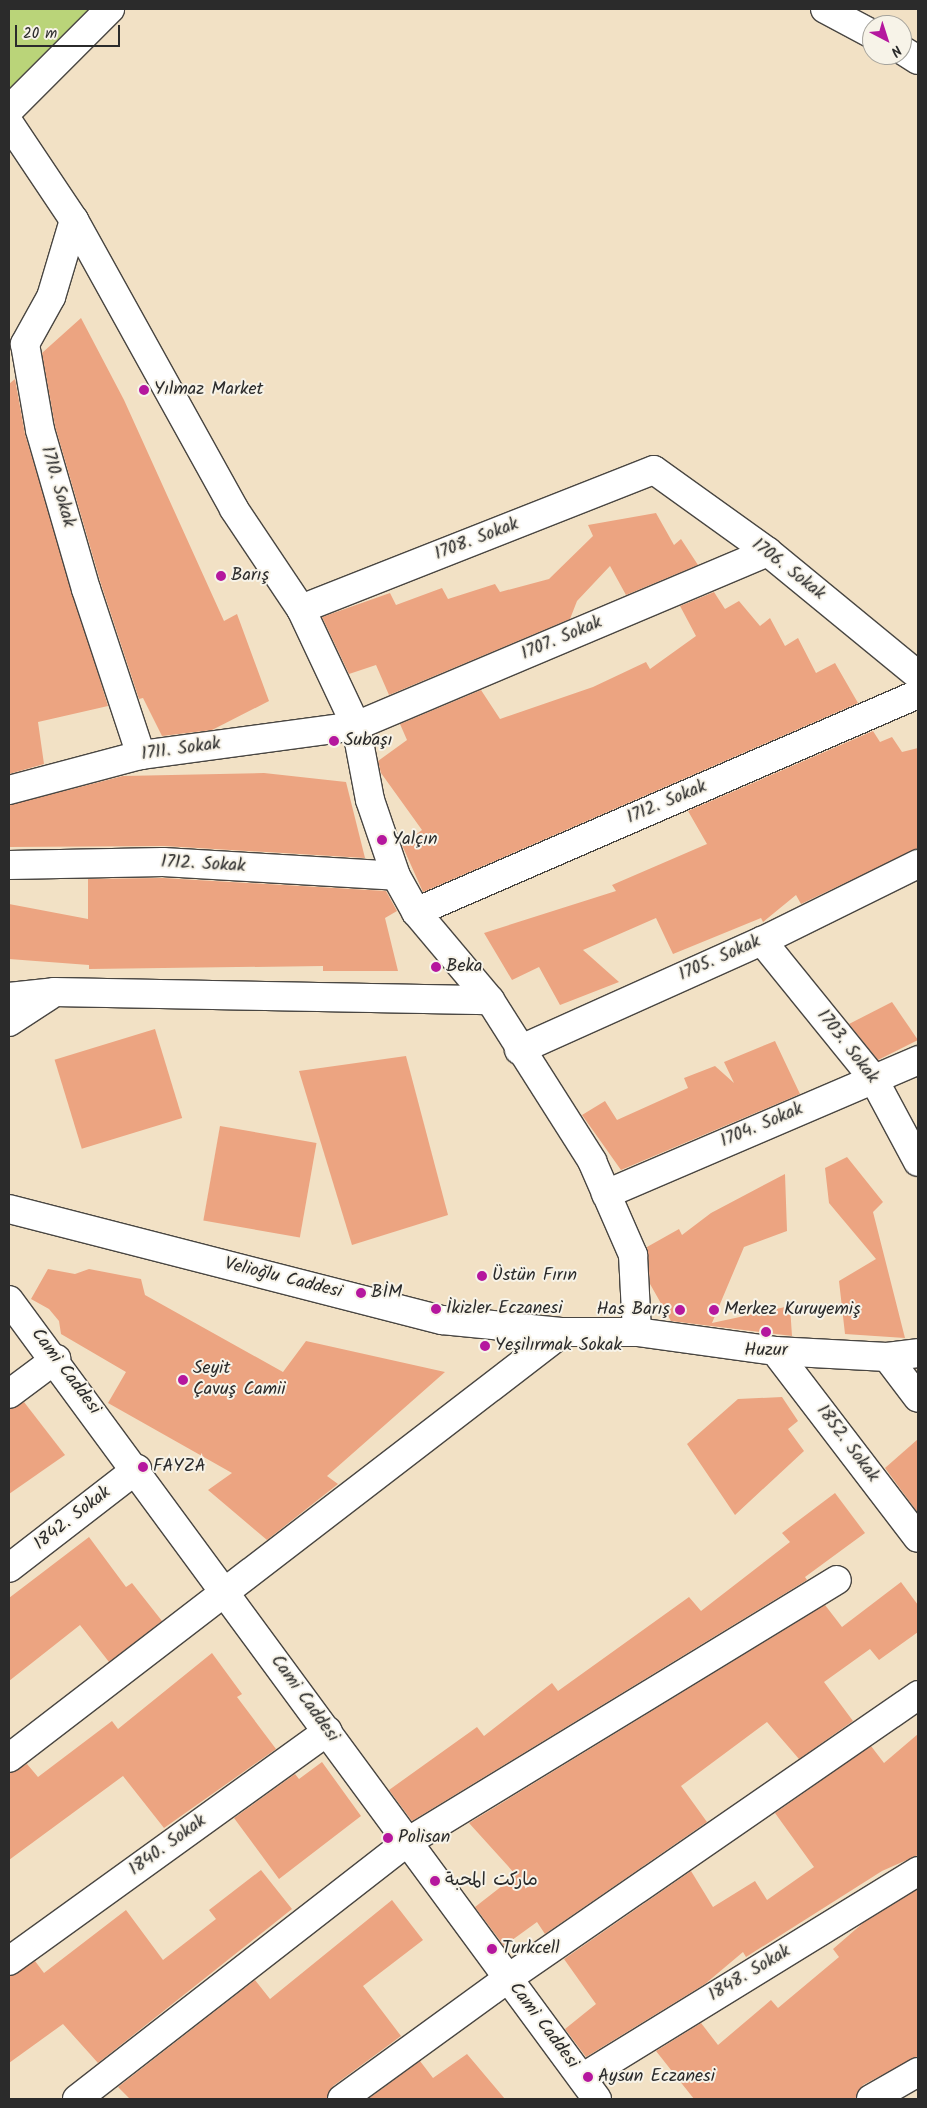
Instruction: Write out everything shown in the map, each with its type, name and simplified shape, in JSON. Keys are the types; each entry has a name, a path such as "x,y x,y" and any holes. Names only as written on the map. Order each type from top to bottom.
{"street":[{"path":"9,110 110,9"},
{"path":"825,9 859,22"},
{"path":"9,123 74,220 234,509 300,609 356,726 370,800 396,876 416,912 490,1000 519,1050 592,1161 633,1255 637,1332"},
{"name":"1710. Sokak","path":"74,220 51,297 25,344 40,430 86,589 141,755"},
{"name":"1708. Sokak","path":"300,609 654,470"},
{"name":"1706. Sokak","path":"654,470 768,552 918,675"},
{"name":"1707. Sokak","path":"356,726 768,552"},
{"name":"1712. Sokak","path":"416,912 918,694"},
{"name":"1711. Sokak","path":"9,790 141,755 356,726"},
{"name":"1712. Sokak","path":"9,865 164,862 396,876"},
{"name":"1705. Sokak","path":"519,1050 762,941 918,864"},
{"name":"1703. Sokak","path":"762,941 873,1078 918,1162"},
{"path":"9,997 54,992 490,1000"},
{"path":"9,1022 54,992"},
{"name":"1704. Sokak","path":"606,1194 918,1060"},
{"name":"Velioğlu Caddesi","path":"9,1209 442,1320 563,1332 637,1332 775,1351 887,1357 918,1354"},
{"name":"Cami Caddesi","path":"9,1300 56,1359 137,1469 409,1841 507,1979 597,2099"},
{"path":"9,1758 563,1332"},
{"name":"1852. Sokak","path":"775,1351 918,1538"},
{"path":"887,1357 918,1398"},
{"path":"9,1394 56,1359"},
{"name":"1842. Sokak","path":"9,1568 137,1469"},
{"path":"77,2099 409,1841 838,1580"},
{"path":"342,2099 507,1979 918,1695"},
{"name":"1840. Sokak","path":"9,1961 328,1731"},
{"name":"1848. Sokak","path":"582,2078 918,1871"},
{"path":"872,2099 918,2072"}],"green space":[{"path":"9,9 120,9 9,96"}],"building":[{"path":"81,318 124,400 224,621 237,614 269,701 212,730 162,736 143,698 139,699 101,584 55,426 42,353"},
{"path":"15,379 25,434 108,706 38,722 44,764 9,774 9,384"},
{"path":"656,513 674,545 681,539 698,565 626,595 610,566 577,601 570,619 389,695 376,665 349,674 322,617 390,593 396,605 442,588 448,599 495,584 500,592 549,579 593,536 588,525"},
{"path":"714,592 725,609 739,601 760,626 770,618 785,646 798,638 816,673 835,663 858,703 423,892 402,845 422,830 381,773 378,761 407,740 400,724 481,690 500,719 593,687 646,662 650,669 696,636 680,606"},
{"path":"873,731 880,742 892,737 902,752 918,748 918,848 801,904 796,895 763,922 761,918 673,954 656,918 583,950 619,982 560,1005 539,967 512,980 484,933 616,891 612,885 707,844 688,811"},
{"path":"264,773 346,782 365,858 164,846 9,847 9,805 123,776"},
{"path":"163,878 386,891 397,911 385,918 398,971 323,971 323,966 89,969 89,965 9,959 9,904 88,919 88,879"},
{"path":"892,1002 918,1040 878,1060 849,1024"},
{"path":"155,1029 182,1118 82,1149 55,1060"},
{"path":"775,1041 800,1094 621,1170 582,1115 605,1101 617,1120 688,1088 684,1078 715,1066 734,1083 724,1062"},
{"path":"406,1056 448,1215 352,1245 299,1071"},
{"path":"220,1126 317,1143 300,1238 203,1221"},
{"path":"847,1157 883,1202 873,1212 905,1338 845,1334 839,1281 876,1259 829,1203 825,1168"},
{"path":"785,1174 787,1231 744,1247 712,1323 790,1306 792,1336 671,1321 650,1284 647,1247 679,1229 682,1235 711,1213"},
{"path":"48,1269 75,1274 89,1269 141,1279 145,1295 283,1372 306,1341 445,1372 327,1476 338,1484 267,1540 208,1490 232,1473 108,1403 126,1372 61,1334 59,1321 49,1309 31,1299"},
{"path":"782,1397 798,1421 788,1429 804,1451 735,1515 687,1444 738,1399"},
{"path":"24,1402 65,1455 9,1494 9,1409"},
{"path":"918,1439 918,1513 885,1468"},
{"path":"835,1493 865,1533 805,1577 807,1580 412,1821 389,1790 477,1727 484,1736 552,1683 558,1691 689,1597 701,1611 790,1542 782,1533"},
{"path":"89,1537 126,1587 132,1583 162,1621 109,1662 80,1625 9,1681 9,1598"},
{"path":"901,1582 918,1605 918,1632 879,1660 870,1649 824,1682 853,1721 799,1759 767,1722 681,1786 707,1822 545,1934 537,1922 504,1946 475,1907 516,1875 469,1823 825,1605 842,1627"},
{"path":"212,1653 242,1694 237,1697 276,1749 164,1828 123,1776 9,1860 9,1773 27,1764 38,1777 112,1721 118,1729"},
{"path":"918,1734 918,1855 882,1871 746,1957 743,1952 705,1984 586,2057 565,2029 596,2004 564,1959 691,1871 713,1907 755,1881 767,1900 814,1867 775,1813 871,1746 884,1763"},
{"path":"322,1762 361,1816 279,1879 234,1818 295,1774 299,1779"},
{"path":"261,1870 292,1909 98,2063 63,2024 9,2063 9,1976 35,1961 44,1973 126,1910 163,1960 216,1919 209,1910"},
{"path":"918,1889 918,2056 863,2085 855,2099 694,2099 656,2051 701,2023 718,2045 771,2000 778,2008 839,1957 833,1949 863,1923"},
{"path":"392,1900 423,1940 363,1986 401,2036 333,2086 327,2099 130,2099 118,2087 255,1980 270,1999"},
{"path":"467,2054 505,2099 368,2099 420,2061 433,2078"}],"place":[{"name":"Yılmaz Market","path":"144,390"},
{"name":"Barış","path":"221,576"},
{"name":"Subaşı","path":"334,741"},
{"name":"Yalçın","path":"382,840"},
{"name":"Beka","path":"436,967"},
{"name":"Üstün Fırın","path":"482,1276"},
{"name":"BİM","path":"361,1293"},
{"name":"İkizler Eczanesi","path":"436,1309"},
{"name":"Has Barış","path":"680,1310"},
{"name":"Merkez Kuruyemiş","path":"714,1310"},
{"name":"Huzur","path":"766,1332"},
{"name":"Yeşilırmak Sokak","path":"485,1346"},
{"name":"Seyit Çavuş Camii","path":"183,1380"},
{"name":"FAYZA","path":"143,1467"},
{"name":"Polisan","path":"388,1838"},
{"name":"ماركت المحبة","path":"435,1881"},
{"name":"Turkcell","path":"492,1949"},
{"name":"Aysun Eczanesi","path":"588,2077"}]}
